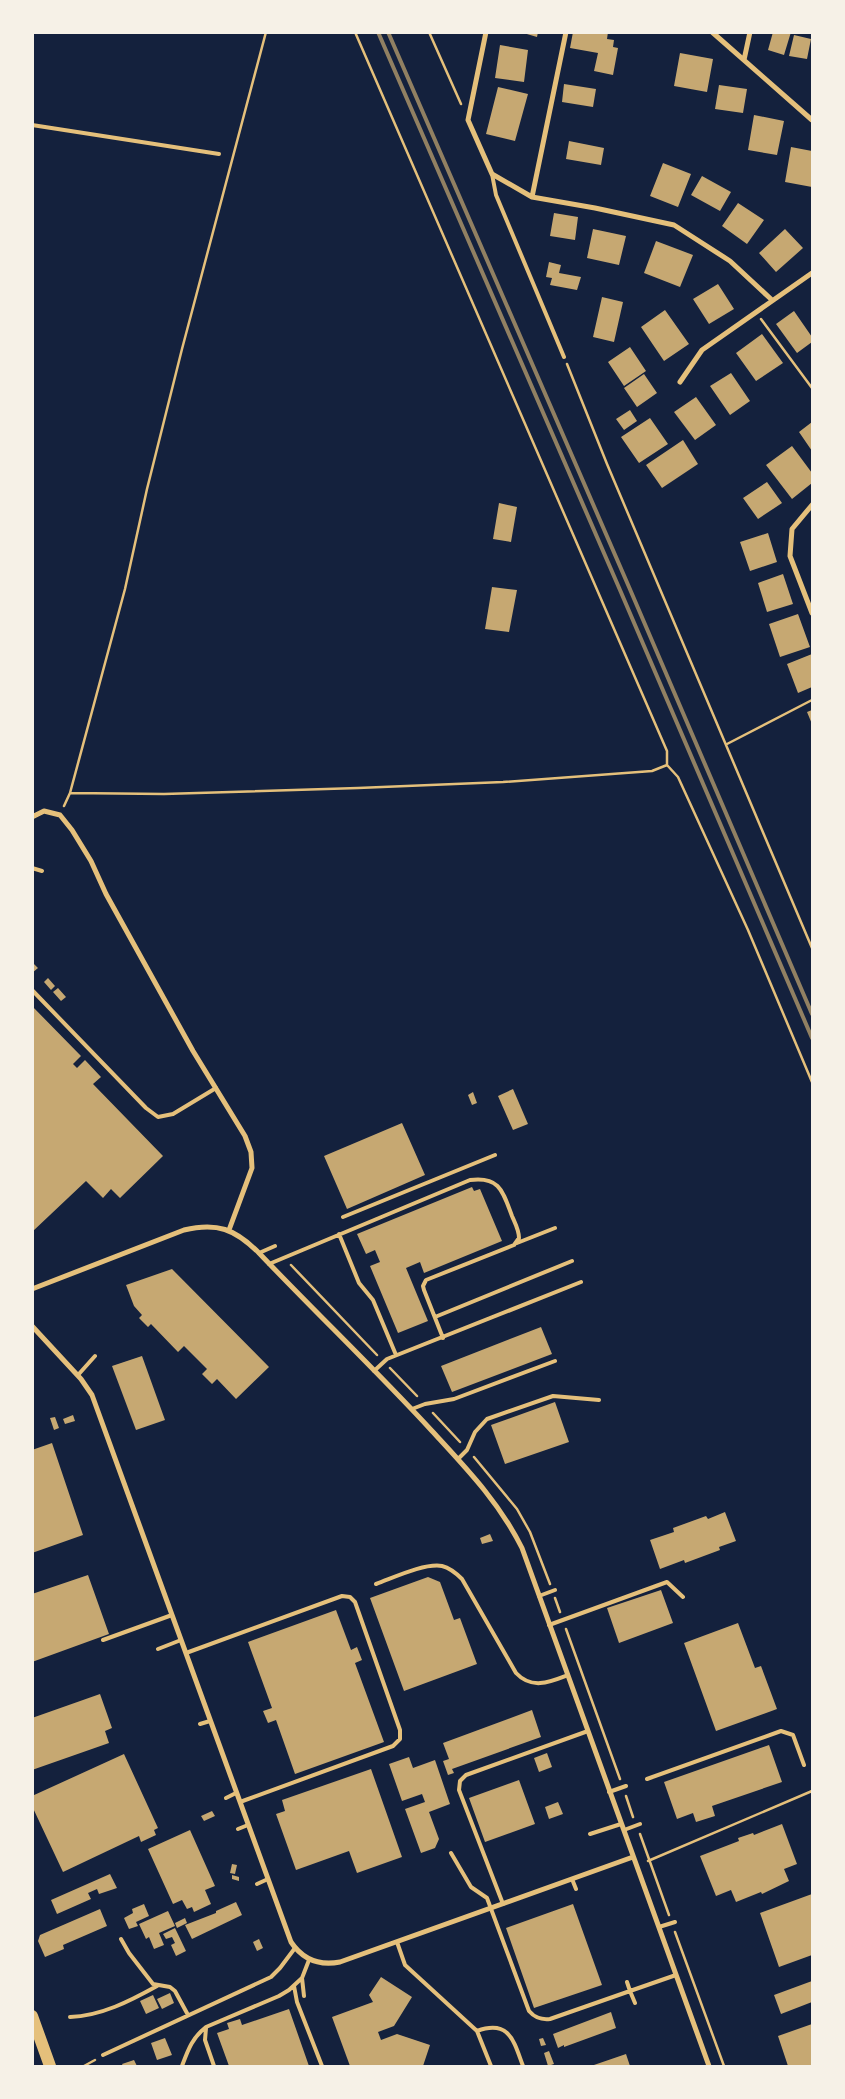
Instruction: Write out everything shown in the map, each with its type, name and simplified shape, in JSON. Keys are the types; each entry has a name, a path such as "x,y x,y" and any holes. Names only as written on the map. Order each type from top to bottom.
{"main road":[{"path":"32,2016 50,2066"}],"street":[{"path":"486,32 468,120 492,174 532,197 674,225 730,261 772,300"},
{"path":"532,197 566,32"},
{"path":"712,32 812,120"},
{"path":"744,60 750,32"},
{"path":"680,382 702,350 812,273"},
{"path":"812,505 792,529 790,556 812,613"},
{"path":"32,817 44,812 60,815 72,830 91,861 106,894 244,1136 252,1160 250,1176 229,1230"},
{"path":"32,1289 184,1230 207,1226 229,1230 243,1238 259,1253 412,1409 458,1459 497,1504 522,1548 709,2066"},
{"path":"32,1326 78,1375 94,1400 236,1793 291,1942 295,1948 310,1960 322,1963 340,1962 634,1857"}],"lane":[{"path":"32,125 219,154"},
{"path":"492,174 496,195 564,357"},
{"path":"32,873 35,869 42,871"},
{"path":"32,990 146,1108 158,1117 173,1114 216,1088"},
{"path":"343,1217 495,1155"},
{"path":"269,1264 470,1180 480,1179 489,1180 502,1190 519,1234 518,1242 514,1245"},
{"path":"443,1338 423,1286 426,1280 555,1228"},
{"path":"339,1234 359,1282 373,1300 396,1355"},
{"path":"259,1253 275,1246"},
{"path":"435,1317 572,1261"},
{"path":"374,1371 396,1355 581,1282"},
{"path":"78,1375 95,1356"},
{"path":"412,1409 425,1404 454,1400 554,1361"},
{"path":"458,1459 468,1450 475,1432 487,1419 553,1396 599,1400"},
{"path":"376,1584 426,1567 443,1566 462,1579 516,1674 535,1684 543,1684 568,1675"},
{"path":"550,1625 667,1582 683,1597"},
{"path":"539,1596 554,1590"},
{"path":"186,1653 342,1596 350,1597 355,1602 400,1730 400,1739 393,1746 240,1802"},
{"path":"103,1640 172,1615"},
{"path":"158,1649 181,1640"},
{"path":"200,1724 210,1721"},
{"path":"503,1904 459,1790 460,1781 466,1775 588,1731"},
{"path":"647,1779 781,1731 793,1735 804,1765"},
{"path":"610,1792 624,1786"},
{"path":"226,1798 236,1793"},
{"path":"590,1834 621,1824"},
{"path":"238,1829 248,1825"},
{"path":"624,1830 638,1825"},
{"path":"451,1854 471,1887 487,1898 529,2011 538,2019 550,2019 676,1975"},
{"path":"257,1884 268,1879"},
{"path":"572,1879 576,1889"},
{"path":"659,1927 673,1922"},
{"path":"121,1939 136,1964 153,1984 170,1987 175,1991 188,2015"},
{"path":"397,1942 405,1965 477,2032 491,2066"},
{"path":"103,2054 270,1977 280,1968 295,1948"},
{"path":"182,2066 191,2043 206,2027 279,1996 302,1978 310,1960"},
{"path":"302,1978 304,1996"},
{"path":"627,1982 635,2003"},
{"path":"70,2017 106,2010 133,2000 157,1986"},
{"path":"294,1986 297,2002 322,2066"},
{"path":"206,2027 205,2040 214,2066"},
{"path":"477,2032 485,2029 500,2029 512,2037 523,2066"}],"path":[{"path":"60,815 70,792 122,599 177,368 266,32"},
{"path":"355,32 667,751 667,765 678,777 748,930 812,1082"},
{"path":"429,32 468,120"},
{"path":"756,312 812,388"},
{"path":"564,357 607,464 812,948"},
{"path":"727,744 812,700"},
{"path":"70,792 164,794 503,782 652,771 667,765"},
{"path":"269,1264 291,1266 468,1450 517,1509 530,1532 554,1590 563,1620 638,1825 649,1861 673,1922 724,2066"},
{"path":"637,1866 812,1791"},
{"path":"84,2066 103,2054"}],"building":[{"path":"520,32 538,32 537,37"},
{"path":"573,32 608,32 607,39 614,40 613,47 618,48 613,75 594,71 598,53 570,48"},
{"path":"773,32 791,32 784,55 768,50"},
{"path":"794,35 811,39 807,59 789,56"},
{"path":"500,45 528,50 524,82 495,78"},
{"path":"680,53 713,59 707,92 674,86"},
{"path":"564,84 596,89 593,107 562,102"},
{"path":"719,85 747,89 743,113 715,109"},
{"path":"498,87 528,94 515,141 486,134"},
{"path":"754,115 784,121 777,155 748,150"},
{"path":"569,141 604,148 601,165 566,159"},
{"path":"791,147 812,151 812,187 785,182"},
{"path":"663,163 691,174 678,207 650,196"},
{"path":"702,176 731,192 720,211 691,195"},
{"path":"738,203 764,220 747,244 722,226"},
{"path":"554,213 578,217 575,240 550,236"},
{"path":"593,229 626,236 619,265 587,258"},
{"path":"785,229 803,248 776,272 759,253"},
{"path":"656,241 693,255 680,287 644,273"},
{"path":"549,262 561,265 559,273 581,277 577,290 550,285 552,278 546,277"},
{"path":"718,284 734,309 709,324 693,299"},
{"path":"602,297 623,302 614,342 593,337"},
{"path":"665,310 689,344 664,361 641,327"},
{"path":"794,311 812,337 812,342 797,353 776,324"},
{"path":"762,334 783,363 756,381 736,353"},
{"path":"630,347 646,371 624,386 608,362"},
{"path":"731,373 750,401 730,415 710,386"},
{"path":"644,374 657,393 637,407 624,388"},
{"path":"696,397 716,425 695,440 674,412"},
{"path":"630,410 637,421 624,430 616,419"},
{"path":"650,418 668,444 639,463 621,437"},
{"path":"812,422 812,451 799,432"},
{"path":"683,440 698,464 662,488 646,465"},
{"path":"792,446 812,473 812,483 792,499 766,465"},
{"path":"767,482 782,503 758,519 743,498"},
{"path":"499,503 517,507 511,542 493,539"},
{"path":"768,533 777,562 750,571 740,542"},
{"path":"783,574 793,604 767,612 758,583"},
{"path":"492,587 517,590 509,632 485,629"},
{"path":"798,614 810,647 780,657 769,624"},
{"path":"812,654 812,687 798,693 787,664"},
{"path":"812,710 812,724 807,712"},
{"path":"32,962 38,968 32,973"},
{"path":"48,978 55,986 51,990 44,982"},
{"path":"58,988 66,997 61,1001 53,992"},
{"path":"32,1006 81,1056 73,1064 77,1068 85,1060 101,1077 93,1084 163,1156 120,1198 111,1189 103,1198 86,1181 32,1232"},
{"path":"513,1089 528,1124 513,1130 498,1096"},
{"path":"473,1092 477,1103 472,1105 468,1095"},
{"path":"402,1123 425,1175 347,1209 324,1156"},
{"path":"472,1187 474,1191 480,1189 502,1241 424,1273 420,1262 406,1268 428,1321 398,1333 370,1266 380,1262 375,1250 366,1254 357,1234"},
{"path":"172,1269 269,1367 236,1399 217,1379 212,1384 202,1374 207,1369 184,1346 178,1352 151,1324 148,1327 139,1318 142,1315 134,1306 126,1285"},
{"path":"541,1327 552,1354 452,1392 441,1366"},
{"path":"142,1356 165,1420 136,1430 112,1366"},
{"path":"555,1402 569,1442 505,1464 491,1425"},
{"path":"73,1415 75,1421 65,1424 63,1419"},
{"path":"55,1417 59,1428 54,1430 50,1418"},
{"path":"52,1443 83,1535 32,1553 32,1450"},
{"path":"725,1512 736,1541 719,1547 720,1550 685,1563 684,1560 660,1569 650,1540 674,1532 673,1528 706,1516 708,1519"},
{"path":"490,1534 493,1541 482,1544 480,1538"},
{"path":"88,1575 109,1634 32,1662 32,1594"},
{"path":"428,1577 440,1582 454,1620 460,1618 477,1664 404,1691 370,1598"},
{"path":"661,1590 673,1623 619,1643 607,1608"},
{"path":"336,1610 351,1650 357,1647 362,1660 355,1663 384,1742 295,1774 276,1720 268,1723 263,1711 272,1708 248,1642"},
{"path":"738,1623 755,1668 761,1666 777,1709 716,1731 684,1643"},
{"path":"100,1694 112,1728 105,1731 109,1743 32,1770 32,1718"},
{"path":"532,1710 541,1737 452,1769 454,1773 448,1775 443,1761 449,1759 443,1743"},
{"path":"769,1745 782,1782 712,1806 715,1816 696,1822 693,1813 677,1819 664,1782"},
{"path":"547,1753 552,1767 539,1772 534,1758"},
{"path":"124,1754 158,1828 154,1830 156,1835 141,1842 139,1836 63,1872 32,1806 32,1796"},
{"path":"409,1757 413,1768 435,1760 450,1804 429,1812 439,1839 435,1848 421,1853 405,1809 425,1802 422,1794 402,1801 389,1764"},
{"path":"371,1769 402,1857 357,1873 349,1851 296,1870 276,1814 285,1811 282,1800"},
{"path":"519,1780 535,1824 485,1842 469,1798"},
{"path":"558,1802 563,1814 549,1819 545,1807"},
{"path":"212,1811 215,1816 204,1821 201,1816"},
{"path":"782,1824 797,1864 784,1869 789,1881 762,1894 761,1892 736,1902 731,1890 716,1896 700,1856 739,1841 738,1838 753,1833 754,1835"},
{"path":"190,1830 215,1886 205,1890 211,1904 194,1912 192,1907 187,1909 182,1900 173,1904 148,1849"},
{"path":"232,1864 237,1865 235,1874 230,1873"},
{"path":"110,1874 117,1888 99,1894 97,1889 88,1893 91,1899 57,1914 51,1900"},
{"path":"232,1875 239,1877 239,1881 232,1879"},
{"path":"812,1894 812,1955 779,1967 760,1913"},
{"path":"236,1902 242,1915 192,1939 185,1925 216,1913 216,1911"},
{"path":"144,1904 149,1916 136,1922 138,1926 129,1929 124,1918 133,1913 132,1909"},
{"path":"573,1904 602,1985 534,2008 506,1928"},
{"path":"100,1909 107,1926 63,1945 64,1949 45,1957 38,1941 40,1935"},
{"path":"168,1911 175,1926 159,1933 164,1945 154,1949 149,1937 146,1939 139,1924"},
{"path":"185,1918 187,1923 177,1928 175,1923"},
{"path":"175,1928 186,1951 176,1956 171,1945 175,1943 172,1937 166,1939 163,1934"},
{"path":"259,1939 263,1948 257,1951 253,1942"},
{"path":"381,1977 412,1997 394,2026 378,2032 381,2040 397,2034 430,2045 423,2066 350,2066 332,2017 373,2002 369,1995"},
{"path":"812,1981 812,2002 781,2014 774,1995"},
{"path":"170,1993 174,2003 162,2009 157,1999"},
{"path":"153,1995 159,2008 146,2014 140,2001"},
{"path":"289,2009 309,2066 229,2066 217,2033 229,2029 227,2023 240,2019 242,2025"},
{"path":"611,2012 616,2028 558,2048 553,2034"},
{"path":"812,2024 812,2066 788,2066 778,2036"},
{"path":"165,2038 172,2055 157,2060 151,2043"},
{"path":"543,2038 546,2045 541,2046 539,2039"},
{"path":"549,2051 554,2064 548,2066 544,2053"},
{"path":"626,2054 630,2066 591,2066"},
{"path":"134,2060 137,2066 123,2066 122,2064"}],"railway":[{"path":"378,32 812,1038"},
{"path":"388,32 812,1014"}]}
